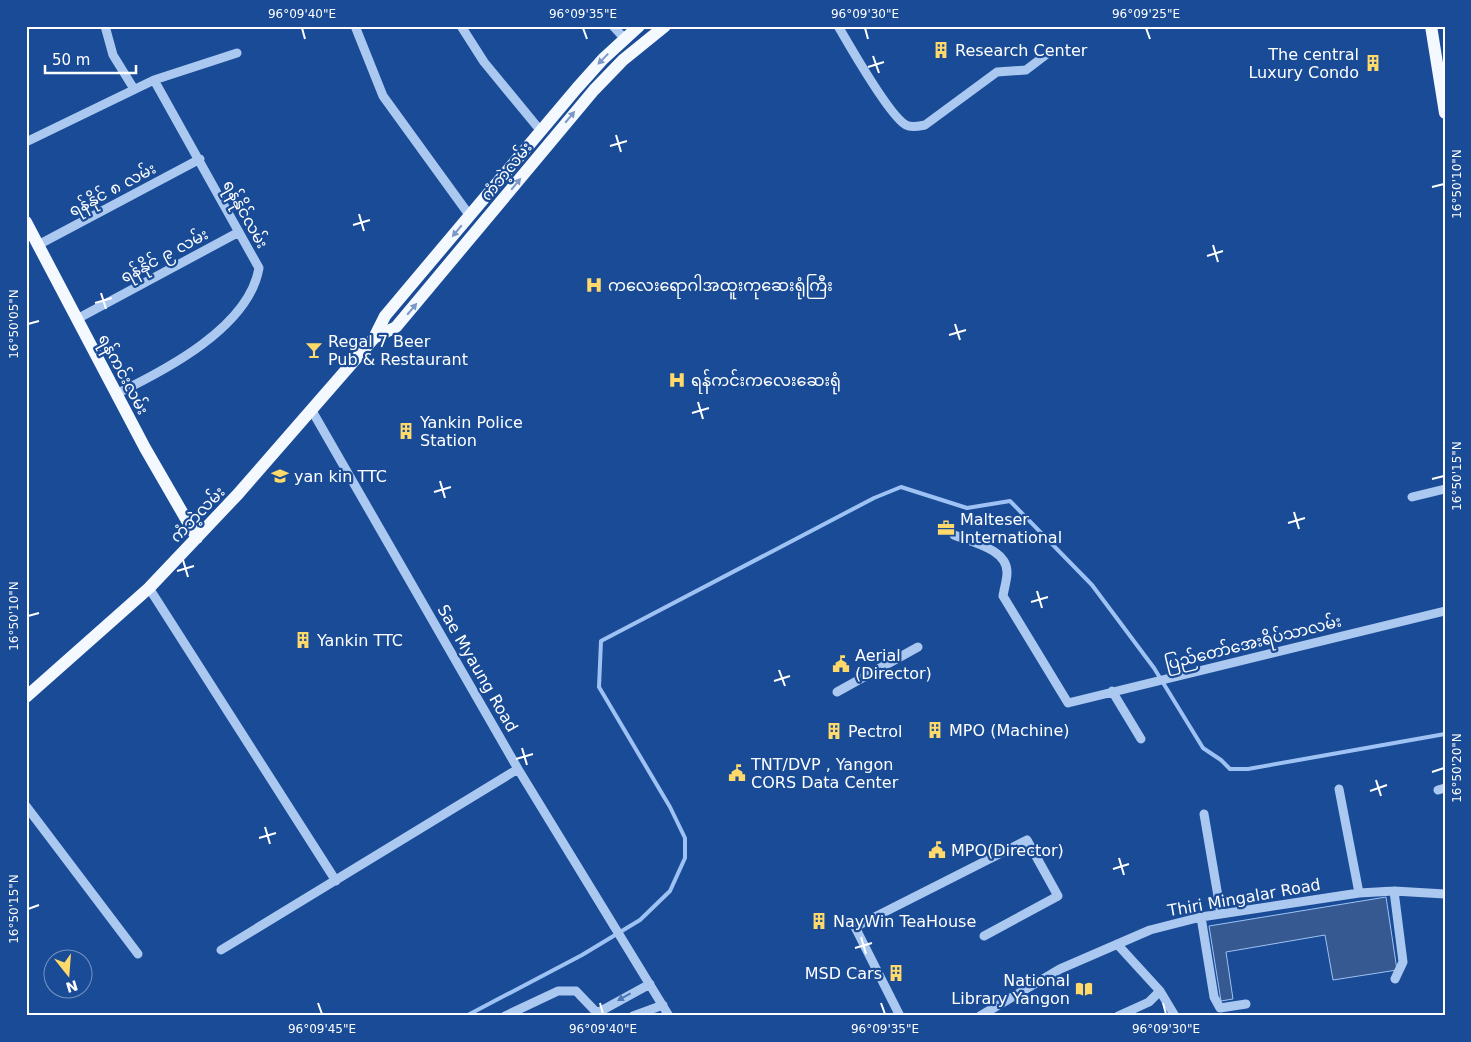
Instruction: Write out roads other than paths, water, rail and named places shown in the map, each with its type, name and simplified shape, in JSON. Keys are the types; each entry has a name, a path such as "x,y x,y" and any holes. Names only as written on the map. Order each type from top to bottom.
{"main road":[{"name":"ကံဘဲ့လမ်း","path":"26,697 149,588 238,494 374,338 385,316 528,144 624,38 639,26"},
{"name":"ကံဘဲ့လမ်း","path":"374,338 396,327 594,90 623,60 665,26"},
{"path":"1432,26 1445,113"},
{"path":"528,144 540,155"},
{"path":"470,216 481,226"},
{"name":"ရန်ကင်းလမ်း","path":"26,222 116,394 197,538"}],"street":[{"path":"105,26 113,55 134,90"},
{"path":"356,26 383,96 470,216"},
{"path":"460,26 484,62 540,130"},
{"path":"613,26 624,38"},
{"path":"838,26 880,95 906,125 916,127 925,125 997,72 1026,70 1047,54"},
{"path":"26,142 154,80 238,53"},
{"name":"ရန်နိုင်လမ်း","path":"116,394 141,382 206,342 231,320 256,284 259,268 200,159 154,80"},
{"name":"ရန်နိုင် ၈ လမ်း","path":"38,245 200,159"},
{"name":"ရန်နိုင် ၉ လမ်း","path":"77,319 239,232"},
{"name":"Sae Myaung Road","path":"312,409 518,769 669,1016"},
{"path":"1412,497 1445,489"},
{"name":"ပြည်တော်အေးရိပ်သာလမ်း","path":"954,535 994,551 1004,560 1007,572 1003,596 1068,703 1445,611"},
{"path":"149,588 336,881"},
{"path":"838,692 918,647"},
{"path":"1112,691 1141,739"},
{"path":"220,950 518,769"},
{"path":"1339,790 1359,893"},
{"path":"26,806 138,954"},
{"path":"1204,814 1221,914"},
{"path":"900,1016 855,927 1027,840 1058,896 984,936"},
{"path":"1394,891 1403,962 1395,979"},
{"name":"Thiri Mingalar Road","path":"980,1016 1060,968 1150,930 1201,917 1359,893 1394,891 1445,894"},
{"path":"1201,917 1214,998 1220,1008 1246,1004"},
{"path":"1117,944 1160,992 1175,1016"},
{"path":"504,1016 558,991 576,991 600,1014 650,984"},
{"path":"1118,1016 1149,1002 1160,992"},
{"path":"633,1016 663,1005"}],"water":[{"path":"1386,897 1397,970 1333,980 1325,935 1226,952 1233,999 1221,1001 1209,926"}],"waterway":[{"path":"466,1016 582,955 640,920 670,891 685,858 685,838 670,807 599,687 601,641 874,498 901,487 967,508 1010,501 1092,585 1154,668 1203,748 1221,760 1230,769 1248,769 1445,734"}],"place":[{"name":"Research Center","path":"941,50"},
{"name":"The central Luxury Condo","path":"1373,63"},
{"name":"ကလေးရောဂါအထူးကုဆေးရုံကြီး","path":"594,285"},
{"name":"Regal 7 Beer Pub & Restaurant","path":"314,350"},
{"name":"ရန်ကင်းကလေးဆေးရုံ","path":"677,380"},
{"name":"Yankin Police Station","path":"406,431"},
{"name":"yan kin TTC","path":"280,476"},
{"name":"Malteser International","path":"946,528"},
{"name":"Yankin TTC","path":"303,640"},
{"name":"Aerial (Director)","path":"841,664"},
{"name":"MPO (Machine)","path":"935,730"},
{"name":"Pectrol","path":"834,731"},
{"name":"TNT/DVP , Yangon CORS Data Center","path":"737,773"},
{"name":"MPO(Director)","path":"937,850"},
{"name":"NayWin TeaHouse","path":"819,921"},
{"name":"MSD Cars","path":"896,973"},
{"name":"National Library Yangon","path":"1084,989"}]}
